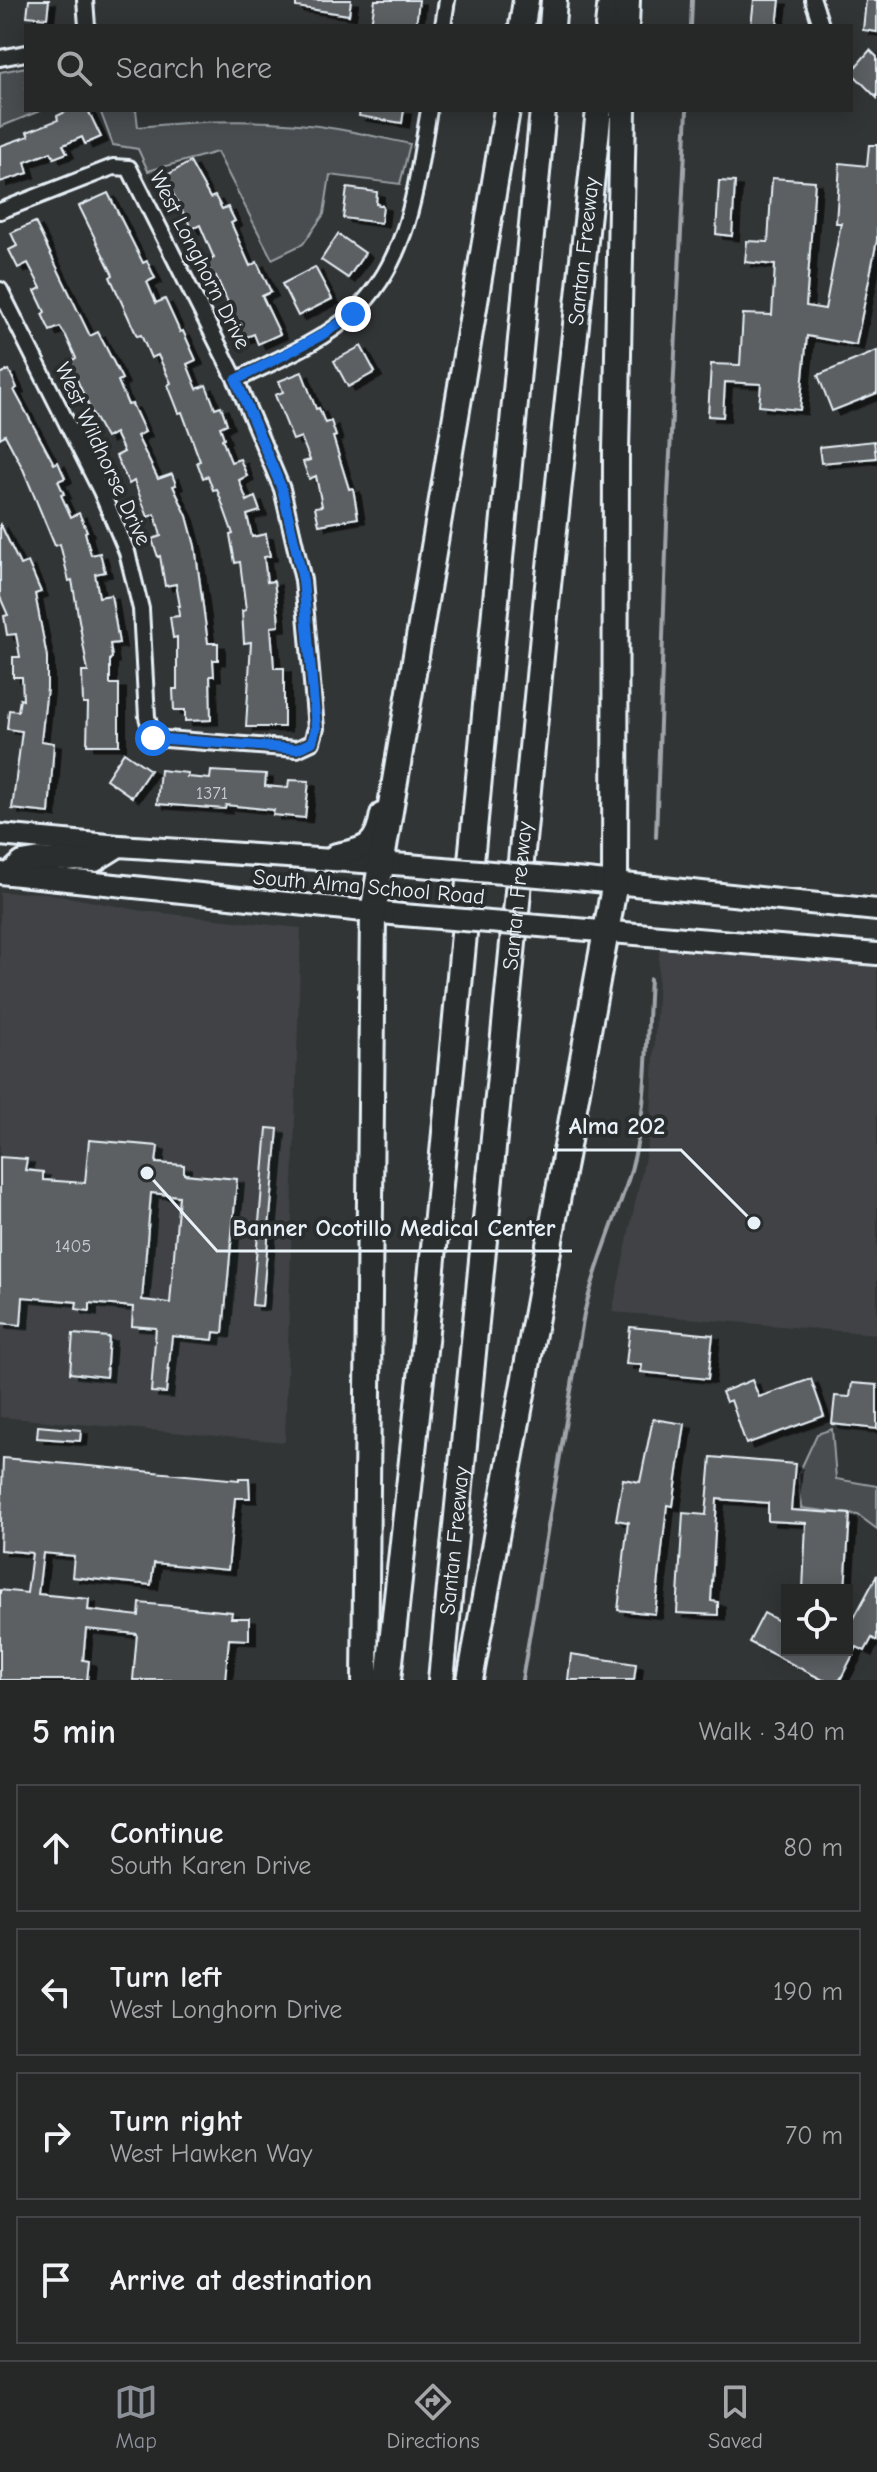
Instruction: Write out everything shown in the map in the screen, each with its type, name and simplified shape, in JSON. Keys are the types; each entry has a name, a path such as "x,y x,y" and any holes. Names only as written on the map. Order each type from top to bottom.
{"highway":[{"path":"522,24 526,0"},
{"path":"552,24 554,0"},
{"path":"608,24 611,0"},
{"path":"626,24 627,0"},
{"path":"365,1680 373,913 507,112"},
{"path":"388,1680 425,1341 543,112"},
{"name":"Santan Freeway","path":"441,1680 547,595 599,112"},
{"path":"470,1680 615,882 616,452 623,112"}],"main road":[{"path":"307,858 353,851 370,843 378,833 412,631 426,595"},
{"name":"South Alma School Road","path":"0,835 615,882 721,896 877,910"},
{"path":"5,874 22,862 40,859 95,861 119,846"},
{"name":"South Alma School Road","path":"5,874 373,913 877,954"}],"street":[{"path":"85,0 87,24"},
{"path":"443,24 447,0"},
{"path":"813,0 821,24"},
{"path":"0,58 24,53"},
{"path":"236,380 320,336 353,314 383,279 405,235 429,112"},
{"name":"West Longhorn Drive","path":"0,211 113,167 129,168 236,380 282,489 303,580 316,728 312,742"},
{"name":"West Wildhorse Drive","path":"0,290 101,491 127,552 141,609 147,717 153,738 297,749 312,742"}],"shaded area":[{"path":"24,67 24,112 37,112 0,127 0,72"},
{"path":"101,112 136,112 138,127 212,122 288,123 410,144 400,184 330,175 324,214 303,244 272,259 217,152 148,171 138,149 113,145"},
{"path":"0,892 47,893 143,911 301,928 285,1442 0,1417"},
{"path":"660,938 877,954 877,1334 612,1312 650,1133"},
{"path":"832,1429 836,1479 877,1486 877,1529 858,1515 801,1508 798,1475 817,1434"}],"building":[{"path":"29,0 49,0 47,18 27,16"},
{"path":"296,0 351,0 349,15 296,7"},
{"path":"375,0 419,0 416,24 371,24"},
{"path":"754,0 780,0 777,24 751,24"},
{"path":"866,0 877,0 877,32 863,30"},
{"path":"870,50 877,57 877,98 853,74 853,70"},
{"path":"65,112 89,112 101,137 85,144 82,137 63,145 67,153 54,158 51,152 25,162 28,173 0,182 0,146 29,136 27,132 58,120 57,116"},
{"path":"360,112 404,112 402,123 359,116"},
{"path":"869,145 877,145 877,240 856,345 807,336 800,410 759,406 761,384 725,382 723,417 708,416 711,364 740,365 743,314 772,315 775,265 745,262 747,241 768,242 772,178 815,181 806,306 825,309 841,223 836,223 840,163 867,166"},
{"path":"190,162 210,198 215,196 222,209 228,207 235,221 231,223 250,266 257,262 271,292 262,296 280,334 258,344 254,334 244,338 216,276 213,278 206,262 214,258 200,225 192,229 164,177"},
{"path":"719,181 735,182 732,236 716,234"},
{"path":"347,188 377,192 376,204 383,206 381,223 343,218"},
{"path":"108,193 143,263 147,261 155,278 147,282 156,303 165,299 180,332 183,331 196,360 187,364 197,389 206,385 215,408 221,406 227,424 220,427 222,439 231,462 240,459 247,476 239,480 247,501 255,497 260,511 247,515 252,537 266,534 270,556 264,557 267,582 274,581 278,613 279,626 271,627 274,668 284,668 284,727 246,727 251,642 244,643 242,611 246,610 240,562 235,563 230,535 233,534 217,489 213,490 208,476 203,478 197,462 200,461 158,355 151,358 141,335 137,336 110,277 113,275 79,206"},
{"path":"35,222 90,336 98,332 122,379 118,381 128,405 132,404 145,432 137,436 158,479 172,474 176,485 173,486 187,516 195,546 208,643 218,643 218,660 213,660 214,676 210,676 211,720 185,721 185,710 174,710 177,637 173,638 170,617 179,616 180,606 176,584 165,586 160,556 152,539 161,536 155,514 148,517 134,481 129,484 116,456 124,452 115,433 106,438 91,411 69,362 76,358 66,336 60,327 50,331 35,291 41,288 28,263 18,268 9,250 17,246 11,233"},
{"path":"338,234 365,253 348,278 321,260"},
{"path":"315,267 332,299 298,316 282,284"},
{"path":"361,346 375,372 348,387 334,361"},
{"path":"877,351 877,393 832,411 818,375"},
{"path":"9,370 17,388 14,390 54,464 58,462 65,478 58,481 71,517 79,513 87,531 91,555 100,553 105,572 95,574 99,597 111,595 119,643 110,644 110,684 119,684 119,745 87,745 88,704 83,704 82,672 88,672 72,580 69,581 60,544 55,546 23,469 5,435 0,438 0,374"},
{"path":"302,372 316,409 319,408 325,423 331,421 349,489 353,488 358,518 319,525 315,507 322,506 316,476 309,479 303,462 310,460 301,437 293,440 275,395 283,392 279,381"},
{"path":"874,441 876,458 821,463 819,447"},
{"path":"0,523 20,565 28,562 41,592 35,594 47,657 47,688 41,741 54,743 49,813 12,809 22,731 7,729 9,710 18,711 20,699 23,700 22,677 13,677 13,657 20,657 16,634 7,635 4,616 8,615 0,597"},
{"path":"124,752 150,770 132,797 106,779"},
{"path":"160,770 210,779 211,771 266,774 265,786 288,788 289,780 309,781 305,818 273,815 274,810 226,805 225,809 157,804"},
{"path":"267,1128 278,1129 262,1306 252,1305"},
{"path":"89,1140 158,1146 156,1163 184,1165 184,1174 237,1179 223,1333 214,1332 213,1340 172,1336 166,1393 151,1392 156,1328 132,1326 133,1307 90,1303 90,1311 76,1309 77,1302 23,1297 21,1325 0,1323 0,1157 27,1159 25,1170 43,1172 43,1180 85,1183","holes":["151,1193 179,1196 170,1303 142,1300"]},
{"path":"630,1327 713,1335 708,1379 641,1372 642,1365 626,1364"},
{"path":"73,1334 109,1337 106,1377 70,1373"},
{"path":"811,1379 824,1416 746,1444 731,1400 726,1402 722,1392 752,1380 759,1397"},
{"path":"852,1383 877,1385 877,1429 832,1424 835,1396 850,1397"},
{"path":"653,1419 685,1424 673,1506 667,1505 655,1614 618,1610 628,1522 616,1520 623,1479 640,1482"},
{"path":"38,1426 81,1430 80,1441 37,1438"},
{"path":"711,1457 795,1464 791,1510 850,1514 845,1584 803,1584 806,1523 768,1521 768,1503 717,1499 711,1601 718,1602 718,1615 677,1613 683,1513 706,1515"},
{"path":"3,1458 239,1480 249,1478 250,1498 235,1498 228,1570 154,1563 151,1585 72,1577 74,1556 43,1553 38,1594 89,1599 88,1610 139,1616 140,1603 232,1612 231,1618 249,1618 249,1640 229,1639 225,1680 133,1680 137,1634 86,1629 83,1660 89,1661 87,1680 0,1680 0,1590 27,1593 32,1553 0,1550"},
{"path":"877,1575 877,1641 872,1638 865,1651 857,1647 853,1655 853,1620"},
{"path":"764,1613 781,1622 781,1656 852,1656 840,1680 823,1680 749,1642"},
{"path":"571,1654 636,1664 634,1680 568,1680"}],"waterway":[{"path":"691,24 692,0"},
{"path":"656,837 668,495 687,112"},
{"path":"522,1680 584,1314 636,1150 645,1077 650,979"}],"place":[{"name":"Banner Ocotillo Medical Center","path":"147,1173"},
{"name":"Alma 202","path":"754,1223"}],"route":[{"path":"153,738 297,749 312,742 316,728 303,580 282,489 236,380 320,336 353,314"}]}
